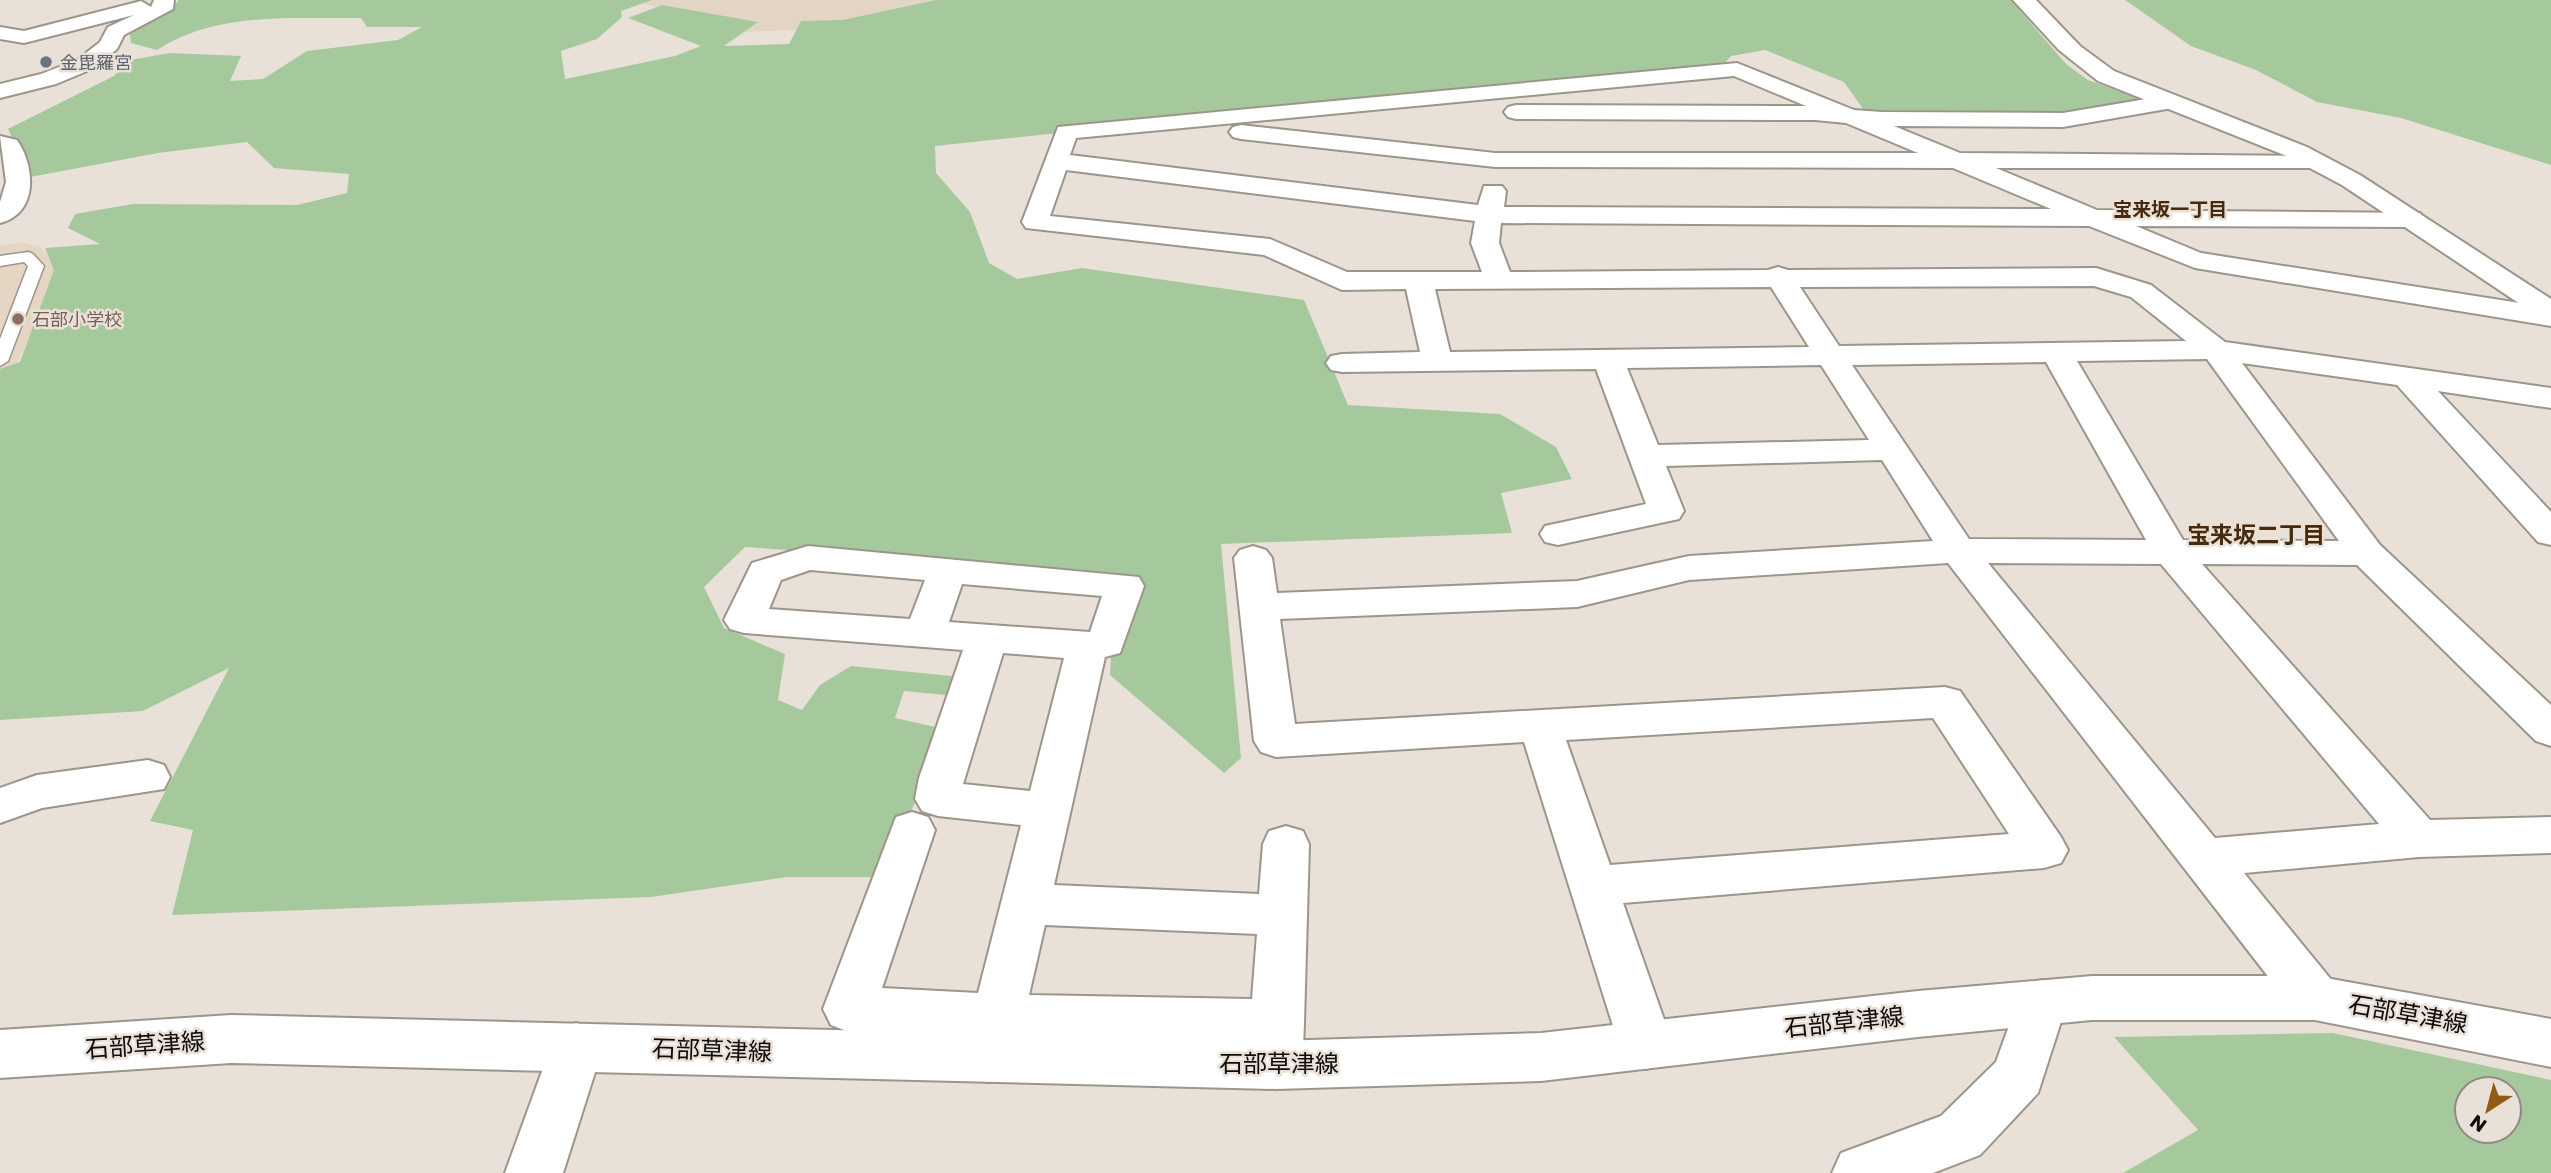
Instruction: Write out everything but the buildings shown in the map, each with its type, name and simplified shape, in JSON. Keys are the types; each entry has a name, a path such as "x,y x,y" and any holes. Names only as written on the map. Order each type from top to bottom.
{"street":[{"path":"0,33 24,37 163,0 163,9 115,31 114,41 95,57 64,75 0,91"},
{"path":"2023,0 2032,6 2051,31 2083,61 2106,76 2315,161 2351,180 2551,315"},
{"path":"1498,124 1737,69 2195,260 2551,315"},
{"path":"1184,120 1195,127 1498,124 1815,113 2063,120 2171,102"},
{"path":"2315,161 1957,161 1498,124 1184,120 1066,132 1035,222 1270,247 1342,281 1778,276 2096,276 2141,291 2216,350 2367,554 2551,730"},
{"path":"1498,124 1491,215 1485,243 1499,279"},
{"path":"0,143 8,145 16,155 19,184 6,212 0,215"},
{"path":"1056,161 1491,215 2411,219"},
{"path":"1778,276 1958,551 2315,998"},
{"path":"1418,280 1437,361"},
{"path":"1342,362 2216,350 2551,398"},
{"path":"2056,352 2171,552 2419,839"},
{"path":"1558,534 1666,511 1608,359"},
{"path":"2408,378 2551,534"},
{"path":"1646,456 1892,450"},
{"path":"1259,607 1577,594 1689,568 1958,551 2367,554"},
{"path":"808,558 947,571 1125,586 1107,643 1087,646 744,620 765,572 808,558"},
{"path":"1253,558 1276,741 1945,702 2044,850 1594,886"},
{"path":"925,633 947,571"},
{"path":"987,639 941,778 938,799 1047,810"},
{"path":"912,830 849,1009 992,1037 1087,646"},
{"path":"1541,726 1646,1045"},
{"path":"0,807 37,792 148,777"},
{"path":"2205,859 2419,839 2551,835"},
{"path":"1277,1044 1286,844"},
{"path":"1024,904 1282,915"},
{"name":"石部草津線","path":"0,1054 231,1040 576,1047 992,1037 1277,1044 1541,1057 2092,998 2315,998 2551,1043"},
{"path":"1861,1173 1960,1136 2019,1076 2041,1003"},
{"path":"534,1173 576,1047"}],"lane":[{"path":"0,261 28,257 36,266 0,361"}],"shaded area":[{"path":"968,0 834,28 743,32 637,2"},
{"name":"石部小学校","path":"21,242 39,246 60,267 14,371 0,374 0,246"}],"green space":[{"path":"179,0 652,0 621,11 622,17 597,39 561,51 565,79 675,56 701,46 628,18 662,5 758,22 724,46 789,44 801,21 843,20 936,0 2011,0 2066,64 2088,80 2143,100 2089,114 1866,113 1844,82 1765,50 1731,56 1725,63 935,146 936,173 970,212 989,263 1017,279 1082,268 1304,300 1348,405 1500,414 1556,447 1572,479 1501,493 1512,533 1221,544 1241,758 1224,773 1110,675 1116,573 745,547 704,587 724,628 785,654 778,700 802,710 820,685 851,666 962,677 956,696 904,691 895,718 949,730 880,877 787,877 651,897 172,915 193,830 150,821 229,668 143,711 0,720 0,369 20,362 54,270 45,248 100,244 68,228 75,214 133,204 297,205 347,193 349,174 274,168 247,142 158,153 30,177 8,129 114,76 130,60 170,53 241,56 230,81 263,79 307,51 398,40 422,27 367,27 361,18 282,18 230,23 204,29 180,37 157,50 131,43 129,26 173,7"},
{"path":"2125,0 2551,0 2551,165 2401,118 2317,102 2256,70 2191,46"},
{"path":"2333,1033 2551,1080 2551,1173 2123,1173 2198,1130 2114,1037"}],"place":[{"name":"金毘羅宮","path":"46,62"},
{"name":"石部小学校","path":"18,319"}],"district":[{"name":"宝来坂一丁目","path":"2170,209"},
{"name":"宝来坂二丁目","path":"2256,535"}]}
